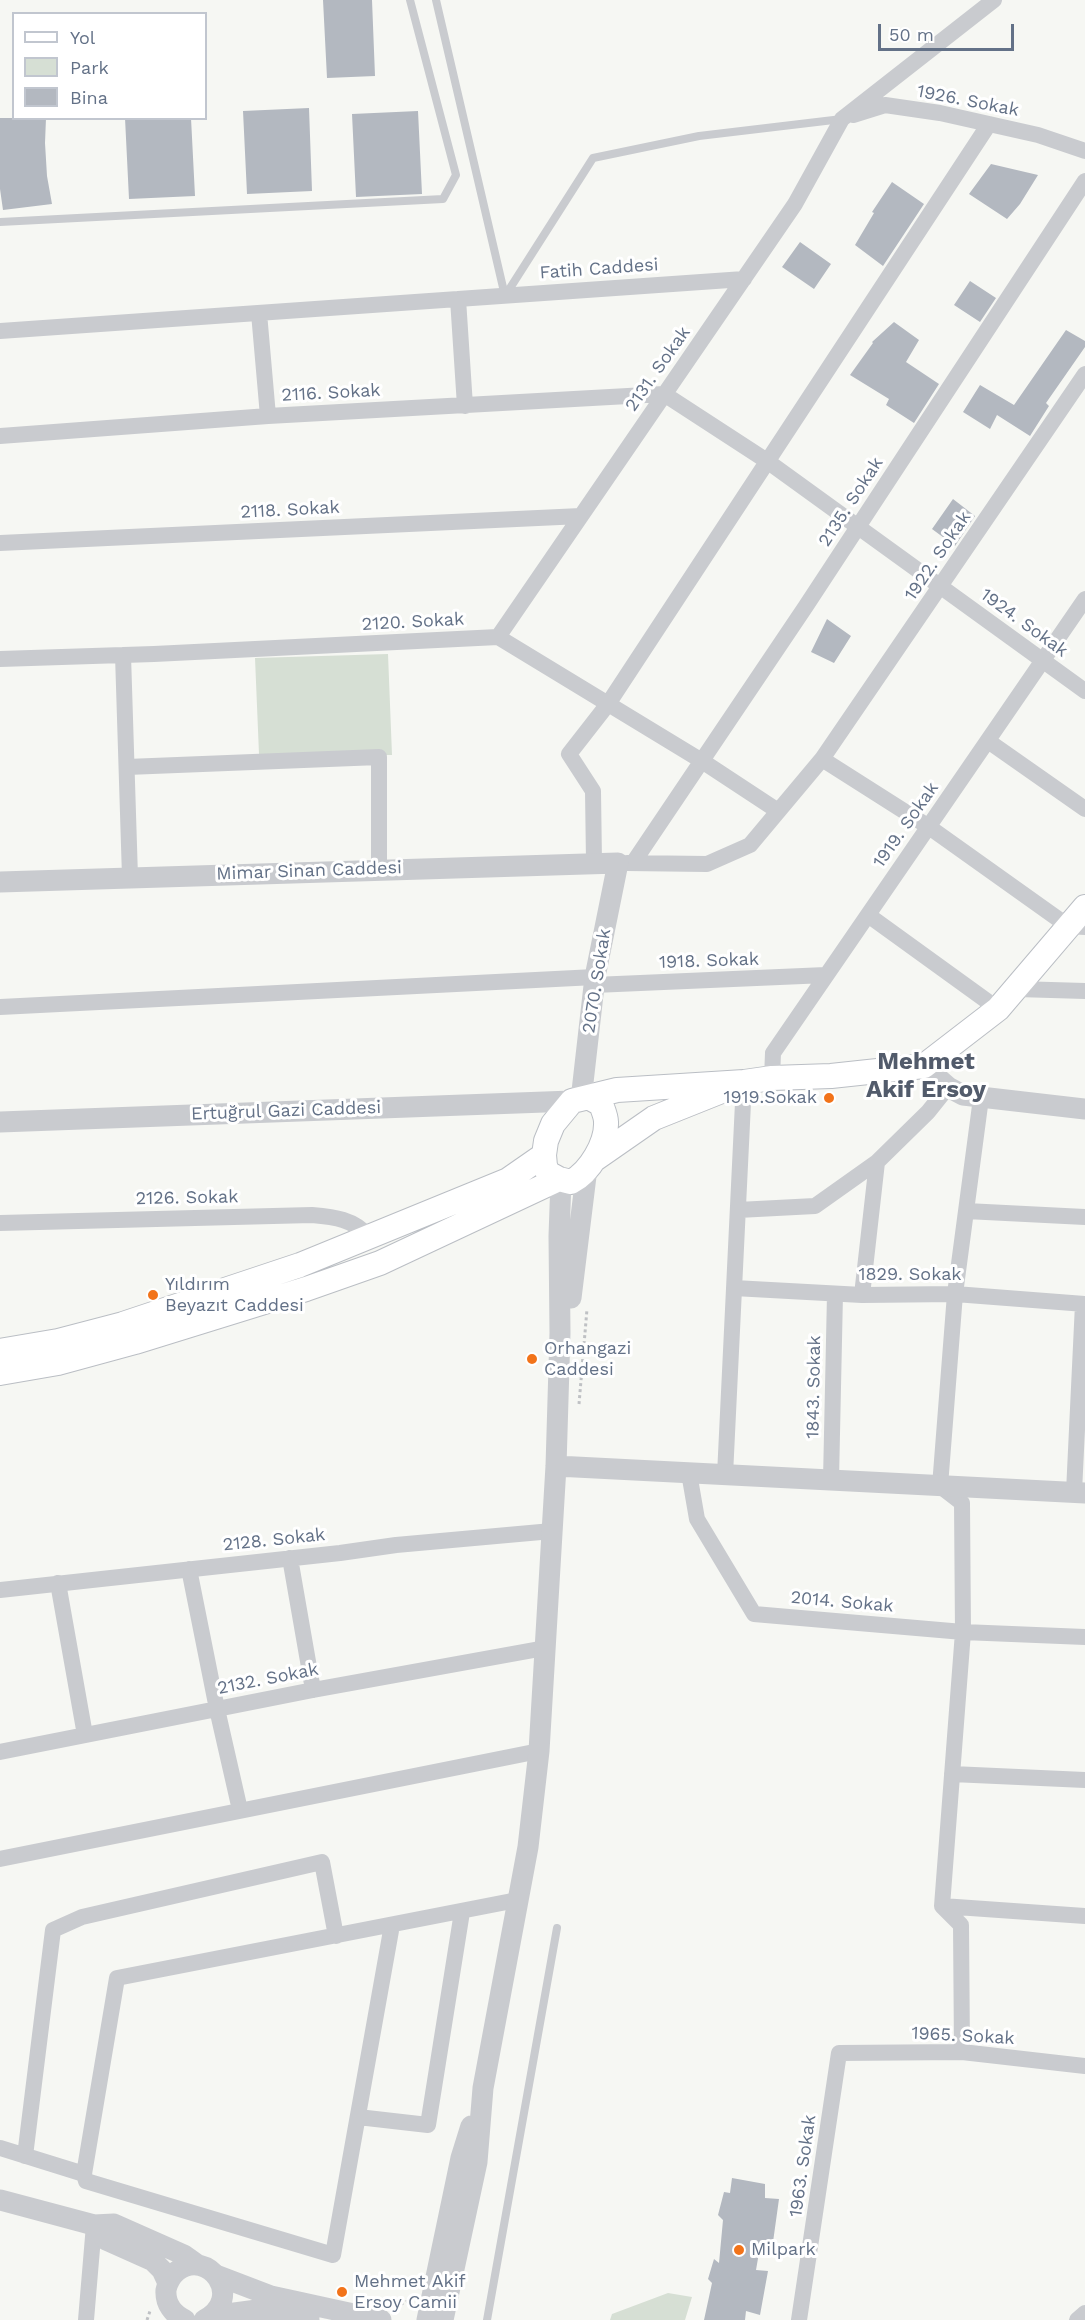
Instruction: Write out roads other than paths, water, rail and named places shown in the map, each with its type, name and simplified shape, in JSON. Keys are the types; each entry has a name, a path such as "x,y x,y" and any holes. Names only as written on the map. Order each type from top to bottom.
{"main road":[{"path":"744,1082 654,1118 590,1164 571,1182 560,1180 548,1173 544,1155 546,1141 553,1124 581,1100 617,1090 744,1082 772,1078 831,1076 924,1066 998,1010 1077,927 1085,907"},
{"path":"581,1100 601,1104 606,1119 606,1132 590,1164"},
{"path":"0,1351 58,1341 123,1324 300,1265 508,1180 544,1155"},
{"path":"0,1373 58,1363 135,1342 338,1278 381,1263 560,1180"}],"street":[{"path":"842,119 994,0"},
{"name":"1926. Sokak","path":"842,119 885,105 940,113 1038,135 1085,151"},
{"name":"2131. Sokak","path":"498,637 795,204 842,119"},
{"path":"594,862 593,791 569,754 608,704 989,124"},
{"name":"2135. Sokak","path":"626,863 646,843 702,761 1085,181"},
{"name":"Fatih Caddesi","path":"0,331 744,279"},
{"path":"458,299 465,406"},
{"path":"259,313 268,416"},
{"name":"1922. Sokak","path":"626,863 707,864 750,844 822,759 1085,374"},
{"name":"1924. Sokak","path":"664,394 767,461 1085,691"},
{"name":"2116. Sokak","path":"0,436 268,416 664,394"},
{"name":"2118. Sokak","path":"0,543 581,516"},
{"name":"1919. Sokak","path":"772,1078 773,1053 1085,599"},
{"path":"498,637 702,761 778,811"},
{"name":"2120. Sokak","path":"0,659 498,637"},
{"path":"123,655 130,877"},
{"path":"987,741 1085,809"},
{"path":"127,767 379,757 379,869"},
{"path":"822,759 1077,927"},
{"name":"Mimar Sinan Caddesi","path":"0,882 594,862 626,863"},
{"name":"2070. Sokak","path":"581,1100 595,981 626,863"},
{"path":"868,915 998,1010"},
{"name":"1918. Sokak","path":"0,1007 595,981 826,975"},
{"path":"1017,989 1085,991"},
{"path":"924,1066 948,1088 963,1095 1085,1109"},
{"path":"725,1474 744,1082"},
{"path":"738,1210 759,1211 815,1206 877,1162 928,1112 948,1088"},
{"path":"940,1486 955,1294 981,1098"},
{"name":"Ertuğrul Gazi Caddesi","path":"0,1122 581,1100"},
{"path":"862,1295 877,1162"},
{"path":"442,2320 477,2162 483,2088 528,1847 539,1751 556,1466 575,1255 590,1164"},
{"path":"556,1466 560,1333 560,1180"},
{"path":"966,1211 1085,1216"},
{"name":"2126. Sokak","path":"0,1223 312,1215 338,1218 360,1227 369,1237"},
{"name":"1829. Sokak","path":"734,1288 862,1295 955,1294 1084,1304"},
{"name":"1843. Sokak","path":"831,1480 835,1294"},
{"path":"556,1466 1079,1493 1084,1304"},
{"name":"2014. Sokak","path":"689,1473 696,1519 754,1614 963,1632 1085,1636"},
{"path":"940,1486 962,1503 963,1632 942,1906 961,1925 962,2052"},
{"name":"2128. Sokak","path":"0,1590 396,1545 552,1531"},
{"path":"290,1558 313,1690"},
{"path":"189,1569 240,1810"},
{"path":"58,1583 85,1736"},
{"name":"2132. Sokak","path":"0,1752 313,1690 545,1648"},
{"path":"0,1859 539,1751"},
{"path":"952,1774 1085,1780"},
{"path":"25,2156 54,1930 82,1917 322,1862 336,1936"},
{"path":"392,1925 333,2255 86,2181 84,2174 117,1978 517,1900"},
{"path":"942,1906 1085,1916"},
{"path":"358,2117 428,2125 462,1912"},
{"name":"1965. Sokak","path":"839,2053 962,2052 1085,2066"},
{"name":"1963. Sokak","path":"799,2320 839,2053"},
{"path":"427,2320 461,2158 483,2088"},
{"path":"0,2148 84,2174"},
{"path":"0,2200 94,2225 114,2224 184,2254 207,2270 223,2290 223,2300 207,2319"},
{"path":"94,2225 106,2240 153,2262 162,2270 171,2309 184,2320"},
{"path":"86,2320 94,2225"},
{"path":"162,2320 167,2288 180,2269 188,2265 207,2270 271,2296 381,2320"},
{"path":"207,2319 257,2310 309,2320"},
{"path":"1077,2320 1085,2313"}],"lane":[{"path":"0,222 443,199 456,175 410,0"},
{"path":"436,0 505,296"},
{"path":"505,296 593,158 699,136 842,119"},
{"path":"487,2320 558,1928"}],"place":[{"name":"1919.Sokak","path":"829,1098"},
{"name":"Yıldırım Beyazıt Caddesi","path":"153,1295"},
{"name":"Orhangazi Caddesi","path":"532,1359"},
{"name":"Milpark","path":"739,2250"},
{"name":"Mehmet Akif Ersoy Camii","path":"342,2292"}],"district":[{"name":"Mehmet Akif Ersoy","path":"926,1076"}]}
